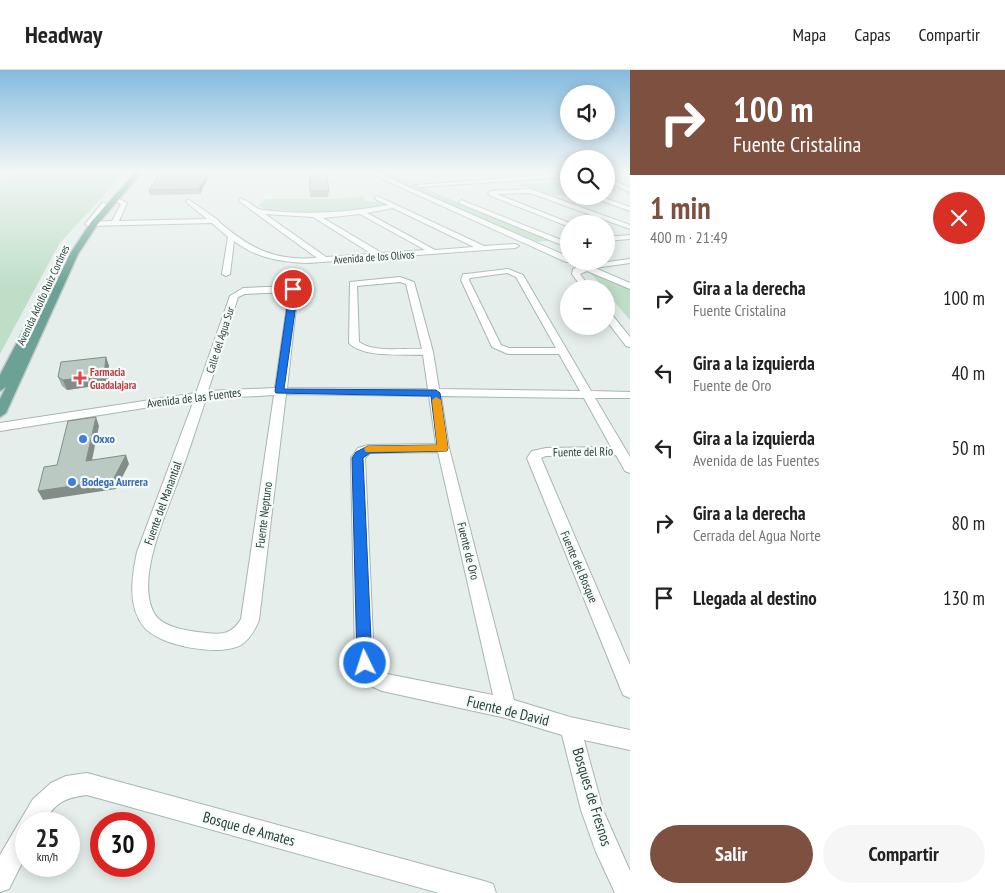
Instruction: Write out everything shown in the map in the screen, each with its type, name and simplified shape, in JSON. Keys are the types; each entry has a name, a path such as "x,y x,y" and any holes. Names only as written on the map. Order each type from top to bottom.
{"main road":[{"path":"0,387 69,246 96,218 100,210"},
{"name":"Avenida Adolfo Ruiz Cortínes","path":"0,413 74,254 96,218 104,210"}],"street":[{"path":"117,220 121,210"},
{"name":"Avenida de los Olivos","path":"201,210 249,250 275,260 293,262 515,246"},
{"path":"258,212 315,216 370,210"},
{"path":"404,210 482,248"},
{"path":"457,210 560,256"},
{"path":"482,210 560,242"},
{"path":"535,210 560,220"},
{"path":"584,210 597,215"},
{"path":"258,212 325,260"},
{"path":"361,212 434,252"},
{"path":"96,218 117,220 208,215"},
{"path":"315,216 381,256"},
{"path":"96,218 216,221"},
{"path":"615,222 630,227"},
{"path":"226,274 231,236"},
{"path":"615,239 630,238"},
{"path":"534,244 560,242"},
{"path":"615,262 630,261"},
{"path":"579,270 576,271 576,274 580,280"},
{"path":"594,270 630,286"},
{"path":"564,351 508,351 497,347 465,280 468,274 508,271 519,275 564,351 630,468"},
{"path":"611,278 626,272"},
{"name":"Fuente de Oro","path":"428,352 366,349 356,345 354,343 354,284 408,280 428,352 436,393 443,448 506,708"},
{"name":"Fuente Neptuno","path":"145,614 158,630 217,643 229,641 240,635 246,629 252,611 279,391 294,290 243,291"},
{"name":"Calle del Agua Sur","path":"202,394 234,296 243,291"},
{"path":"615,325 630,344"},
{"name":"Avenida de las Fuentes","path":"0,427 202,394 279,391 630,395"},
{"name":"Fuente del Manantial","path":"145,614 141,594 143,559 202,394"},
{"name":"Fuente de David","path":"443,448 368,449 360,454 358,458 364,656 368,670 381,681 387,683 506,708 570,727 630,740"},
{"name":"Fuente del Río","path":"546,452 620,451"},
{"name":"Fuente del Bosque","path":"546,452 537,454 534,458 535,464 630,688"},
{"name":"Bosques de Fresnos","path":"570,727 592,810 608,852 628,893"},
{"name":"Bosque de Amates","path":"37,812 42,802 55,791 70,785 87,784 484,893"},
{"path":"0,880 15,852"}],"green space":[{"path":"0,210 90,210 59,244 0,354"},
{"path":"285,210 345,210 323,213"},
{"path":"461,210 477,210 550,241 534,242"},
{"path":"589,271 610,280 596,280"},
{"path":"615,282 630,289 630,320 615,302"}],"building":[{"path":"106,357 104,375 63,380 58,377 61,362"},
{"path":"96,417 86,461 126,455 113,480 38,491 44,467 57,465 68,421"}],"slow traffic":[{"path":"369,449 443,448 436,400"}],"place":[{"name":"Farmacia Guadalajara","path":"80,378"},
{"name":"Oxxo","path":"83,439"},
{"name":"Bodega Aurrera","path":"72,482"}],"route":[{"path":"293,289 279,391 436,393 443,448 368,449 363,451 358,458 365,663"}]}
